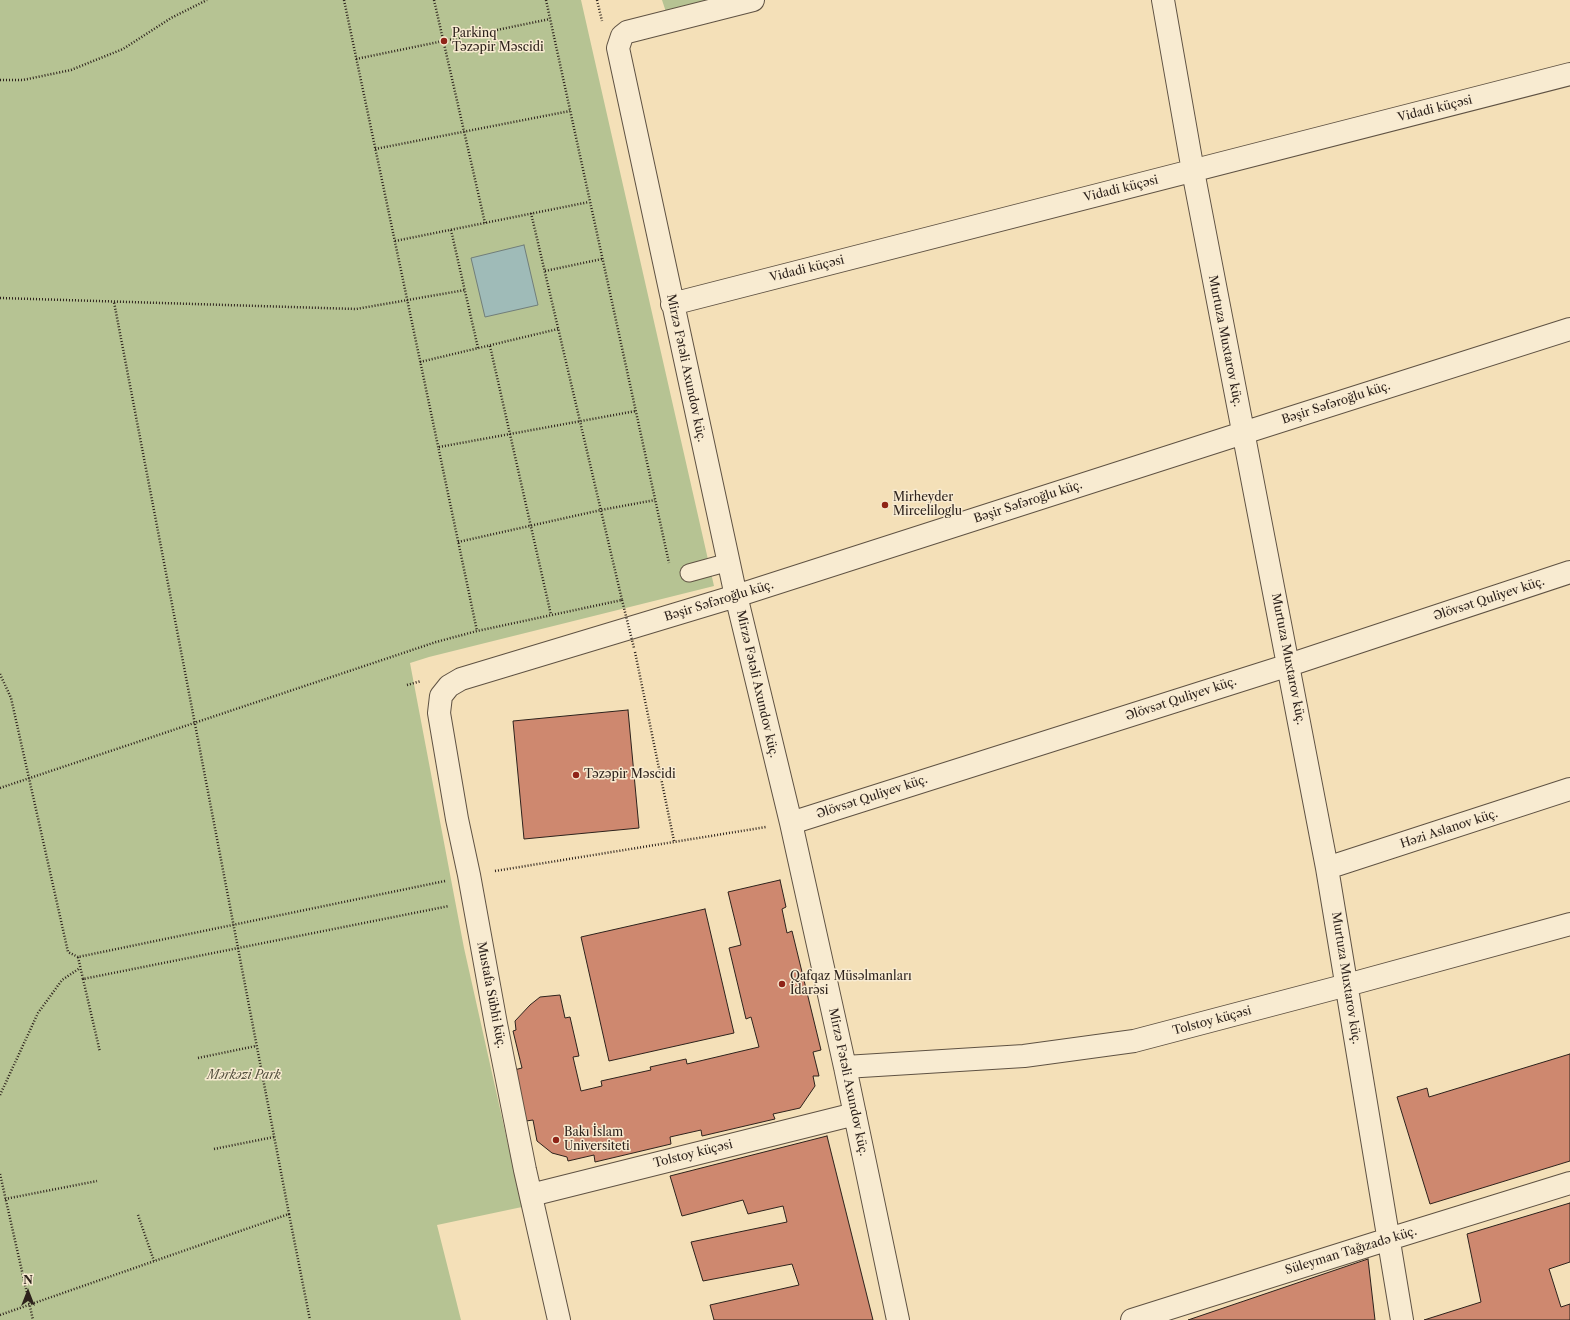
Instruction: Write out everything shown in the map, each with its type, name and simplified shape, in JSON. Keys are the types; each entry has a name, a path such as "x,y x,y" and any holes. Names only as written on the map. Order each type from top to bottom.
{"street":[{"name":"Mirzə Fətəli Axundov küç.","path":"753,0 627,32 622,36 618,48 736,596 790,823 845,1067 898,1320"},
{"name":"Murtuza Muxtarov küç.","path":"1163,0 1193,171 1327,868 1402,1320"},
{"name":"Vidadi küçəsi","path":"672,304 1570,74"},
{"name":"Bəşir Səfəroğlu küç.","path":"461,679 736,596 1570,329"},
{"name":"Əlövsət Quliyev küç.","path":"790,823 1289,665 1570,572"},
{"name":"Mustafa Sübhi küç.","path":"461,679 449,686 441,696 439,713 457,819 469,875 496,1024 531,1195 559,1320"},
{"name":"Həzi Aslanov küç.","path":"1327,868 1570,789"},
{"name":"Tolstoy küçəsi","path":"845,1067 1024,1056 1134,1041 1570,924"},
{"name":"Tolstoy küçəsi","path":"531,1195 855,1114"},
{"name":"Süleyman Tağızadə küç.","path":"1132,1320 1570,1184"}],"lane":[{"path":"689,573 729,562"}],"path":[{"path":"0,80 23,80 71,70 123,49 171,18 207,0"},
{"path":"344,0 477,631"},
{"path":"434,0 486,223"},
{"path":"546,0 669,566"},
{"path":"597,0 603,25"},
{"path":"356,59 550,18"},
{"path":"375,149 570,111"},
{"path":"395,241 589,202"},
{"path":"531,213 634,648 674,841"},
{"path":"451,230 478,349"},
{"path":"544,271 602,259"},
{"path":"0,298 356,309 464,290"},
{"path":"114,302 237,948 310,1320"},
{"path":"420,362 558,329"},
{"path":"490,346 551,615"},
{"path":"439,447 636,411"},
{"path":"458,542 601,510 655,500"},
{"path":"0,788 400,653 477,631 622,600"},
{"path":"0,674 10,698 68,952 78,957 469,875 790,823"},
{"path":"83,979 473,901"},
{"path":"78,957 100,1052"},
{"path":"0,1095 38,1013 62,980 81,968"},
{"path":"198,1058 256,1046"},
{"path":"214,1148 274,1137"},
{"path":"0,1174 33,1320"},
{"path":"5,1199 97,1181"},
{"path":"138,1214 154,1261"},
{"path":"0,1315 289,1214"}],"green space":[{"name":"Mərkəzi Park","path":"0,0 581,0 714,586 410,663 464,948 522,1207 437,1225 461,1320 0,1320"},
{"path":"662,0 718,0 666,12"}],"water":[{"path":"524,245 538,305 485,317 471,258"}],"building":[{"name":"Təzəpir Məscidi","path":"628,710 639,828 524,839 513,721"},
{"path":"780,880 786,907 782,909 787,933 792,931 821,1050 813,1052 819,1076 813,1076 815,1086 800,1108 773,1114 775,1119 702,1136 701,1130 670,1137 671,1144 595,1162 594,1155 568,1161 567,1157 552,1153 537,1141 533,1120 526,1121 514,1070 522,1068 513,1031 516,1030 515,1021 540,997 560,995 565,1018 570,1017 579,1056 573,1057 581,1091 602,1086 601,1081 651,1070 650,1067 686,1059 687,1064 759,1047 751,1017 746,1019 729,948 741,945 728,892"},
{"path":"705,909 734,1033 609,1061 581,937"},
{"path":"1570,1054 1570,1161 1430,1204 1397,1097 1427,1088 1429,1097"},
{"path":"827,1136 873,1320 714,1320 710,1305 799,1285 792,1264 703,1281 691,1242 787,1222 783,1206 748,1214 743,1200 682,1216 670,1176"},
{"path":"1570,1203 1570,1262 1549,1269 1561,1307 1570,1304 1570,1320 1424,1320 1481,1302 1467,1234"},
{"path":"1368,1259 1375,1320 1188,1320"}],"place":[{"name":"Parkinq Təzəpir Məscidi","path":"444,41"},
{"name":"Mirheyder Mirceliloglu","path":"885,505"},
{"name":"Təzəpir Məscidi","path":"576,775"},
{"name":"Qafqaz Müsəlmanları İdarəsi","path":"782,984"},
{"name":"Bakı İslam Universiteti","path":"556,1140"}]}
